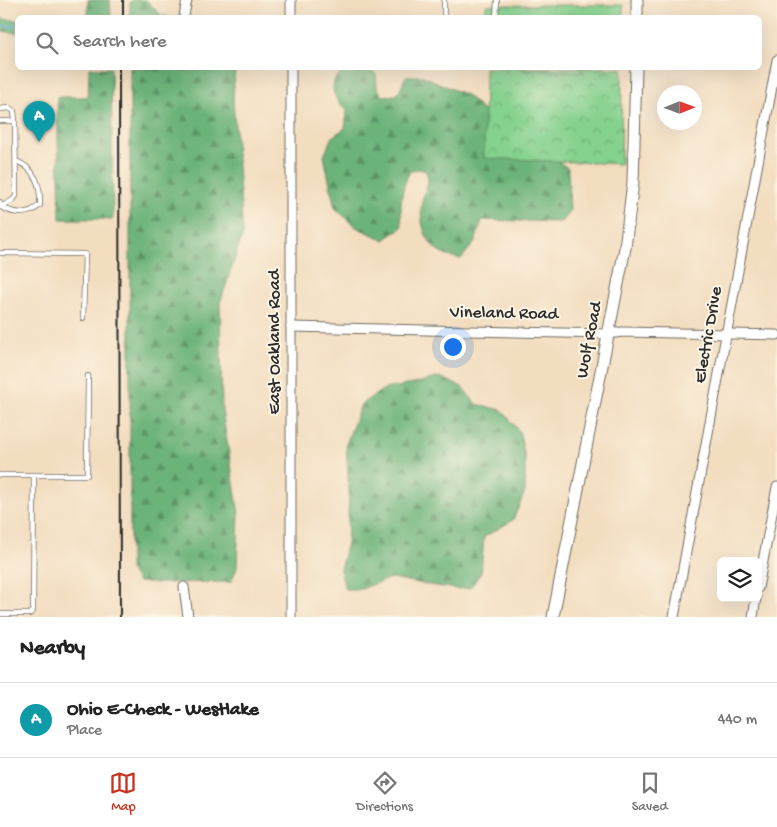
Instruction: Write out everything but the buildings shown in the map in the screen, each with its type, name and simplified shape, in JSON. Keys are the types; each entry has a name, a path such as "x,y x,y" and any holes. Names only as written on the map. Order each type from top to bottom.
{"street":[{"path":"184,15 187,0"},
{"path":"291,0 291,15"},
{"path":"637,0 637,15"},
{"name":"Electric Drive","path":"674,617 777,60"},
{"name":"East Oakland Road","path":"291,70 291,617"},
{"name":"Wolf Road","path":"553,617 609,334 630,215 635,148 636,70"},
{"name":"Vineland Road","path":"291,327 609,334 777,335"},
{"path":"762,567 777,487"},
{"path":"184,587 188,617"},
{"path":"753,617 755,602"}],"lane":[{"path":"444,0 444,15"},
{"path":"496,15 498,0"},
{"path":"0,109 9,108 14,111 16,121 16,196 13,200 1,204"},
{"path":"0,121 16,121"},
{"path":"1,204 11,212 21,213 33,211 40,205 41,193 32,171 16,161"},
{"path":"0,253 85,254 83,318"},
{"path":"0,475 85,476 88,474 88,376"},
{"path":"0,614 29,614 33,611 34,475"}],"green space":[{"path":"88,0 110,0 111,15 88,15"},
{"path":"132,0 146,0 161,15 130,15 130,3"},
{"path":"486,5 623,5 623,15 486,15"},
{"path":"0,19 15,20 15,33 0,31"},
{"path":"89,70 111,70 113,219 60,219 57,97 88,97"},
{"path":"130,70 235,70 233,100 243,234 220,303 222,410 239,514 237,568 231,582 138,582 130,571"},
{"path":"370,70 376,74 377,87 382,96 397,95 406,76 423,76 466,95 489,116 568,168 570,211 561,222 482,220 475,242 461,259 446,255 434,247 424,229 421,208 428,179 426,171 419,169 410,171 404,185 401,206 402,227 384,240 356,227 335,208 324,156 332,137 345,128 347,111 336,98 333,86 337,77 345,71"},
{"path":"485,70 622,70 621,164 484,158"},
{"path":"524,70 582,70 582,72"},
{"path":"440,377 462,387 476,404 502,410 519,431 525,457 525,492 513,520 484,537 481,573 470,588 457,589 391,578 361,589 345,589 340,569 347,543 349,491 346,444 361,404 384,389"}],"waterway":[{"path":"0,26 15,26"}],"railway":[{"path":"123,0 123,15"},
{"path":"119,70 120,617"}],"place":[{"name":"Ohio E-Check - Westlake","path":"39,142"}]}
